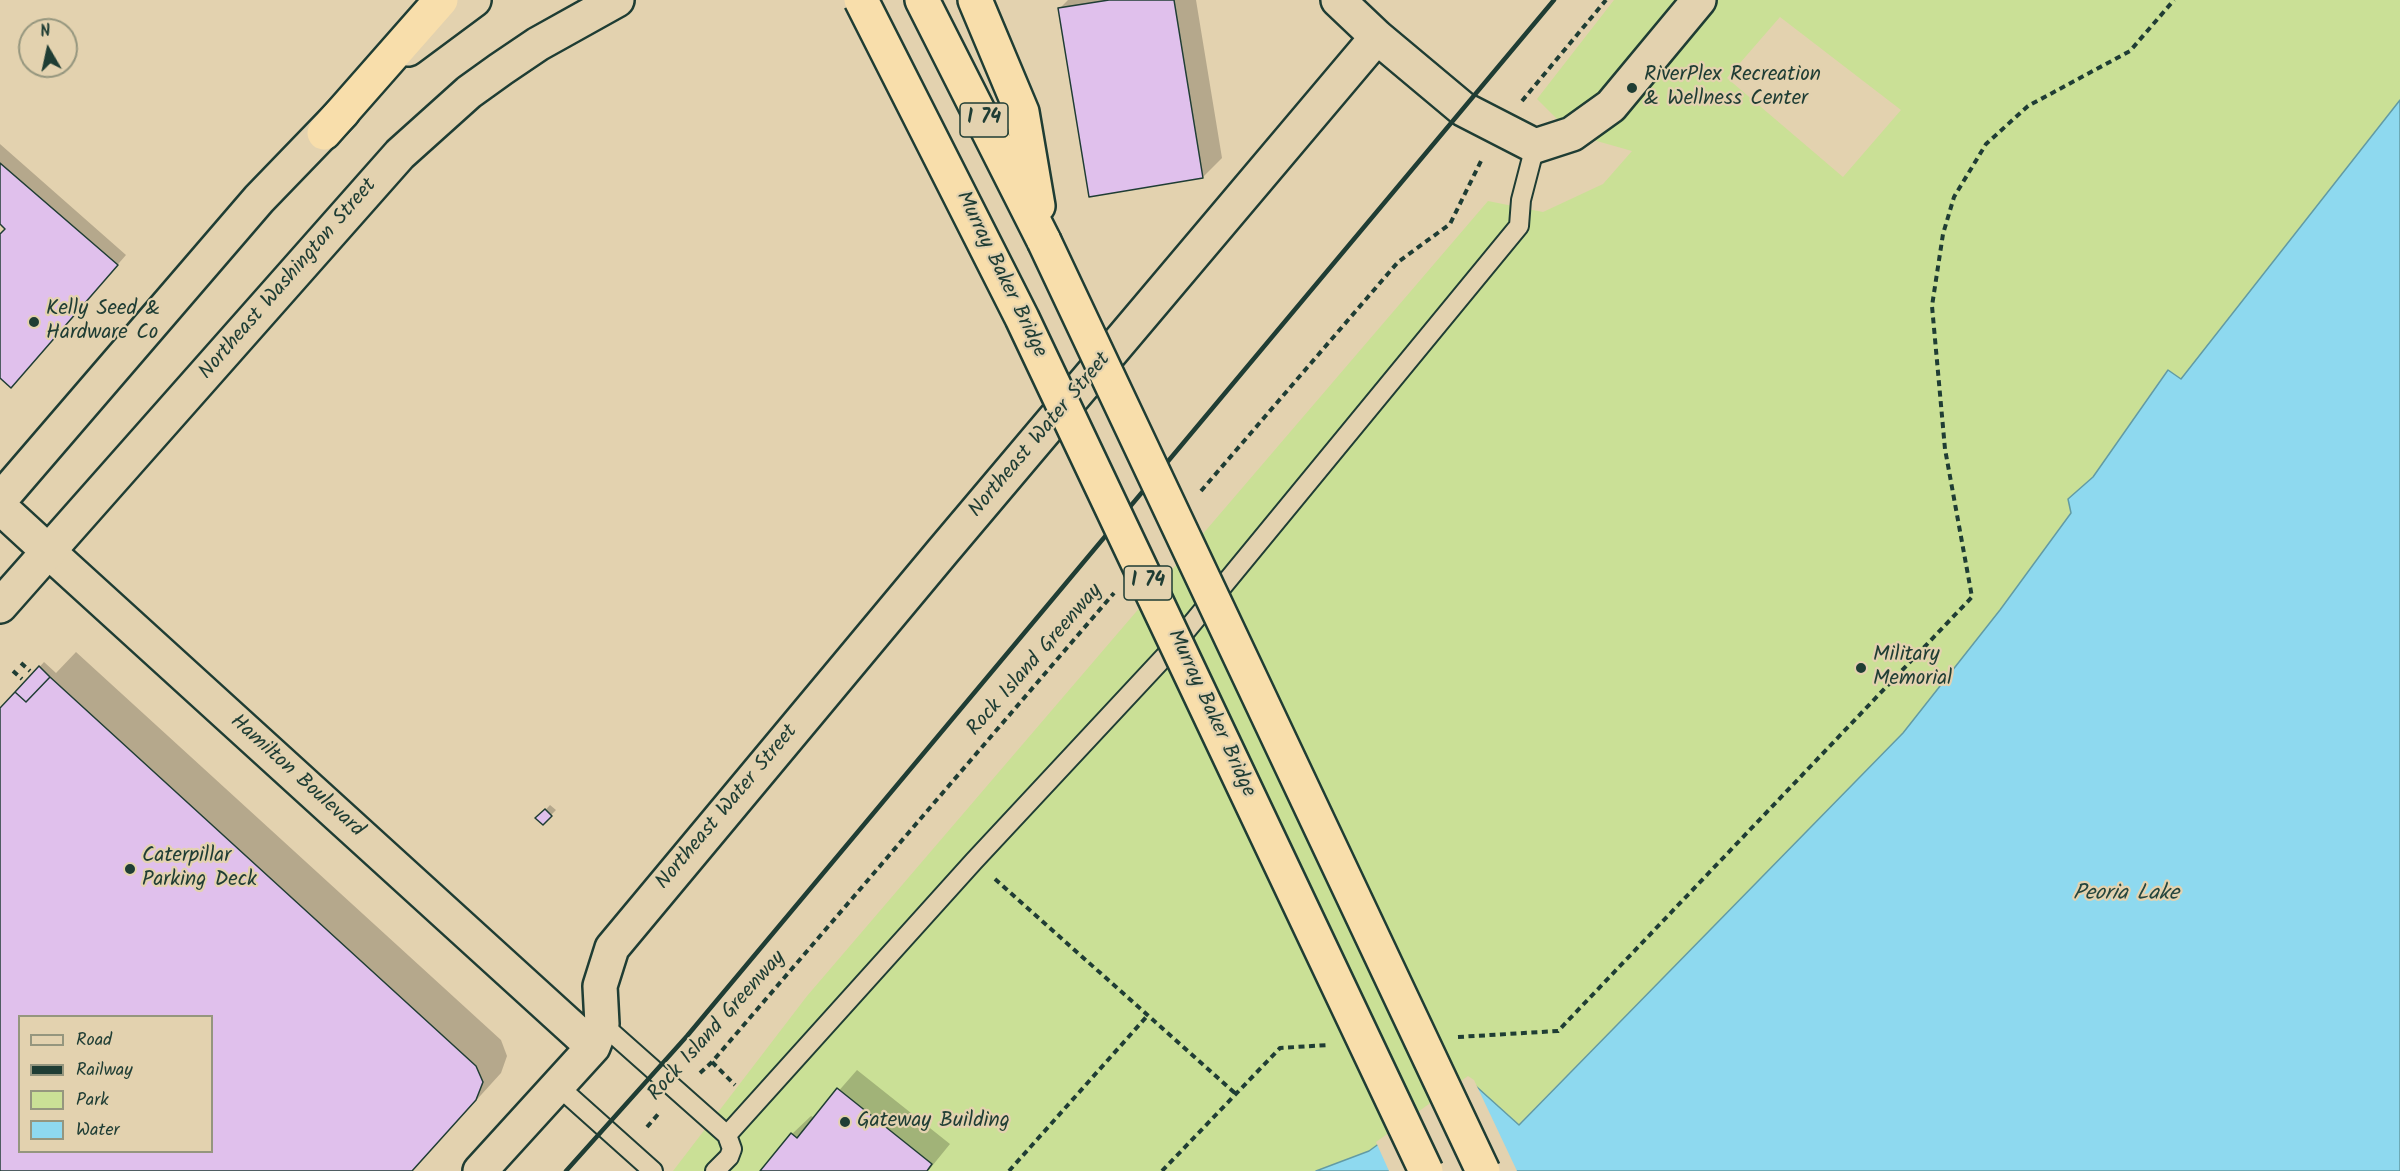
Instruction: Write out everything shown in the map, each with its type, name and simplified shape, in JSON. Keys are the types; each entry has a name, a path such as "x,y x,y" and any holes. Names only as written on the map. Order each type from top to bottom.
{"highway":[{"path":"324,134 441,0"},
{"name":"Murray Baker Bridge","path":"861,0 1022,318 1426,1171"},
{"name":"I 74","path":"922,0 1044,241 1483,1171"},
{"path":"975,0 1022,112 1044,241"}],"street":[{"path":"0,500 259,199 394,60 474,0"},
{"name":"Northeast Washington Street","path":"0,606 400,154 469,92 501,69 538,44 617,0"},
{"path":"1338,0 1377,37 1463,109 1535,146 1572,134 1611,106 1699,0"},
{"name":"Northeast Water Street","path":"598,1036 600,986 612,948 943,551 1377,37"},
{"name":"Hamilton Boulevard","path":"0,507 598,1036"},
{"path":"480,1171 558,1086 598,1036"}],"lane":[{"path":"728,1135 974,861 1167,654 1519,226 1521,200 1535,146"},
{"path":"598,1036 678,1092 728,1135 732,1149 729,1157 715,1171"},
{"path":"558,1086 653,1171"}],"path":[{"path":"1530,93 1606,0"},
{"path":"1456,1038 1558,1032 1972,597 1945,449 1932,306 1943,234 1954,197 1986,144 2028,106 2130,51 2174,0"},
{"path":"1198,494 1398,262 1450,224 1477,167"},
{"name":"Rock Island Greenway","path":"628,1149 678,1092 712,1062 1122,584"},
{"path":"21,663 30,671"},
{"path":"14,671 22,679"},
{"path":"974,861 1236,1094"},
{"path":"1009,1171 1148,1015"},
{"path":"1162,1171 1280,1048 1330,1045"}],"green space":[{"path":"1614,0 2400,0 2400,100 2181,379 2167,370 2093,477 2068,499 2071,512 2000,610 1903,733 1518,1125 1468,1079 1369,1151 1316,1171 673,1171 807,996 1488,201 1543,212 1603,184 1632,151 1572,134 1537,99","holes":["1780,17 1901,110 1843,177 1727,78"]}],"water":[{"name":"Peoria Lake","path":"2400,100 2400,1171 1316,1171 1369,1151 1468,1079 1519,1125 1903,733 2000,610 2071,513 2068,499 2093,477 2168,370 2181,379"}],"pier":[{"path":"1468,1076 1474,1080 1517,1171 1389,1171 1376,1142"}],"building":[{"path":"1109,0 1174,0 1203,178 1089,197 1058,8"},
{"name":"Kelly Seed & Hardware Co","path":"0,163 118,265 11,388 0,378 0,234 5,229 0,224"},
{"path":"39,666 50,677 26,702 15,692"},
{"name":"Caterpillar Parking Deck","path":"50,677 476,1066 483,1082 476,1100 412,1171 0,1171 0,708 15,692 26,702"},
{"path":"545,809 552,816 543,825 535,818"},
{"name":"Gateway Building","path":"837,1088 932,1164 927,1171 760,1171 791,1133 797,1138"}],"railway":[{"path":"566,1171 687,1036 1554,0"}],"place":[{"name":"RiverPlex Recreation & Wellness Center","path":"1632,88"},
{"name":"Kelly Seed & Hardware Co","path":"34,322"},
{"name":"Military Memorial","path":"1861,668"},
{"name":"Caterpillar Parking Deck","path":"130,869"},
{"name":"Gateway Building","path":"845,1122"}]}
